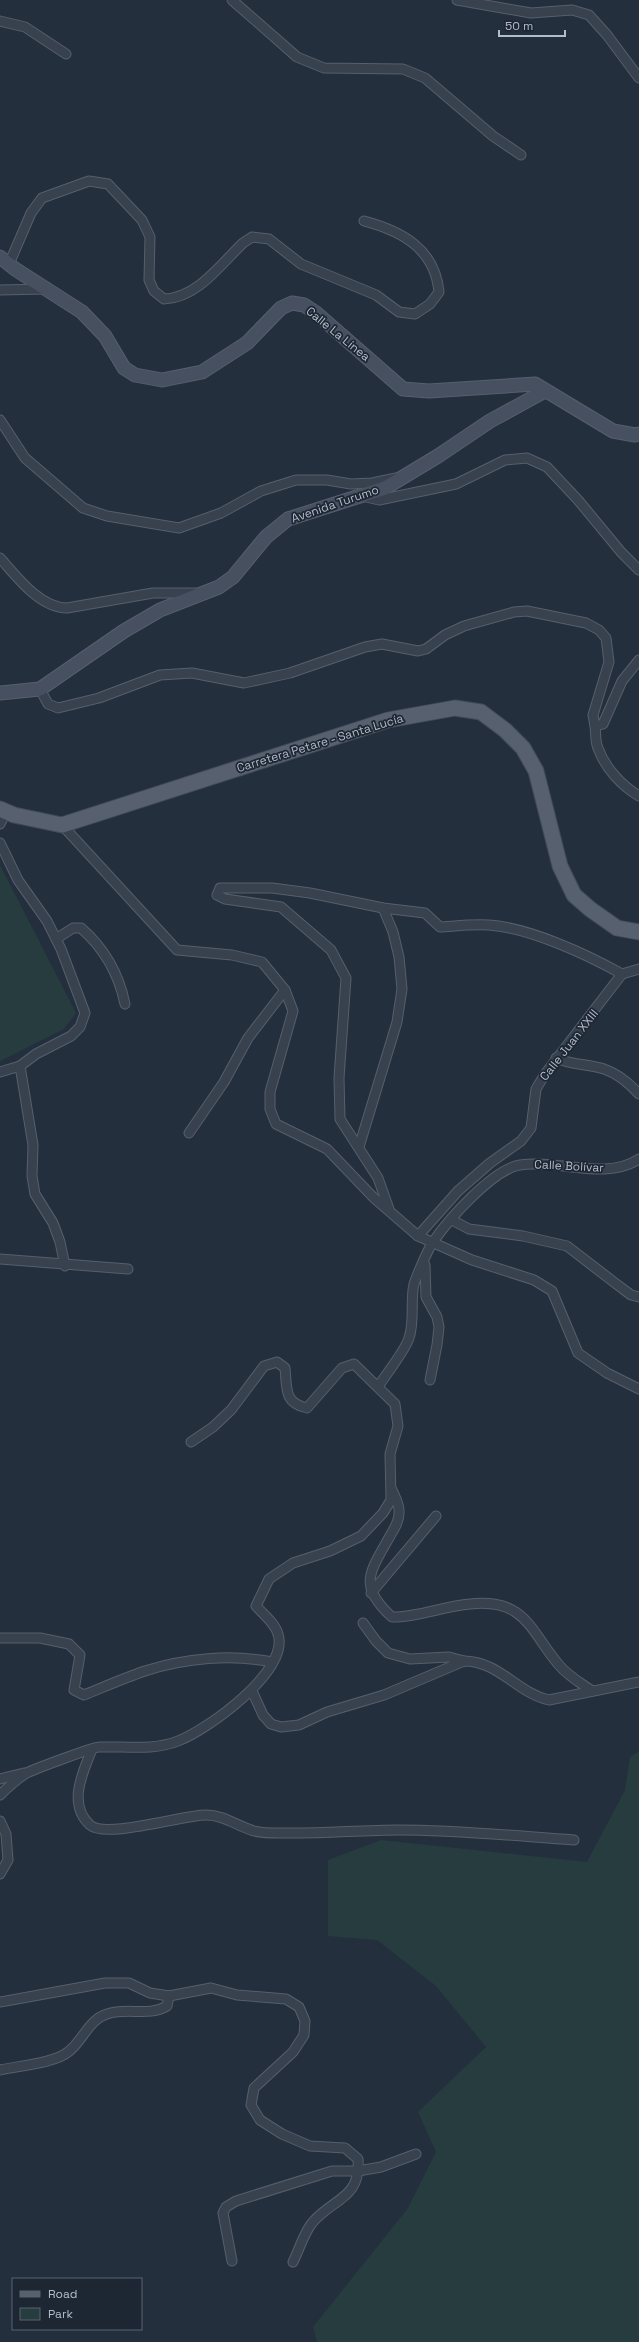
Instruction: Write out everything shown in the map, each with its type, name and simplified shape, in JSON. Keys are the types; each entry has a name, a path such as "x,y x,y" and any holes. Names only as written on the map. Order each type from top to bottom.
{"main road":[{"name":"Carretera Petare - Santa Lucía","path":"62,825 388,720 455,708 481,712 505,730 523,748 536,771 560,866 574,895 590,909 617,928 639,932"},
{"path":"2,815 62,825"}],"street":[{"path":"232,0 297,57 324,68 403,69 425,78 493,136 521,154"},
{"path":"457,0 531,13 572,10 589,15 607,34 639,78"},
{"path":"0,21 25,27 66,54"},
{"path":"5,260 31,213 42,198 89,181 108,184 142,220 150,237 149,280 154,291 164,299 177,299 192,292 243,243 252,237 269,239 301,264 376,295 399,312 414,314 430,304 439,292 438,278 423,254 408,238 388,227 364,221"},
{"name":"Calle La Línea","path":"5,260 82,312 105,336 124,368 135,375 162,380 202,372 247,342 281,308 292,303 304,305 316,313 403,389 430,392 535,384 545,391"},
{"path":"0,290 46,289"},
{"path":"545,391 613,431 635,436 639,434"},
{"name":"Avenida Turumo","path":"0,693 40,689 124,631 160,610 219,587 233,577 266,537 288,519 385,488 409,475 490,421 545,391"},
{"path":"0,420 25,458 83,508 108,516 180,528 220,513 261,492 296,480 372,484 409,475"},
{"path":"358,496 379,500 456,484 504,460 527,458 547,467 578,500 621,552 639,570"},
{"path":"0,558 26,587 56,608 67,608 153,593 201,593"},
{"path":"40,689 48,704 58,708 99,698 160,675 192,673 244,683 290,673 365,647 382,644 418,651 426,649 445,635 464,626 514,612 527,611 586,623 599,630 606,638 609,662 593,715 597,747 608,768 629,790 639,796"},
{"path":"595,726 603,724 622,681 639,660"},
{"path":"62,825 177,950 232,955 262,962 285,990 293,1011 270,1092 270,1109 276,1124 327,1149 390,1211 418,1236 472,1260 534,1280 552,1291 578,1353 607,1373 639,1389"},
{"path":"0,843 18,880 47,921 56,939 85,1013 80,1027 71,1036 36,1054 20,1066 0,1072"},
{"path":"390,1211 378,1178 359,1147 349,1136 340,1119 339,1078 346,978 331,950 281,907 225,899 217,894 220,888 272,888 310,893 383,908 425,913 440,927 490,925 519,930 573,950 622,974 639,969"},
{"path":"359,1147 397,1022 402,988 399,957 393,932 383,908"},
{"path":"56,939 73,928 81,928 93,939 120,983 125,1004"},
{"name":"Calle Juan XXIII","path":"418,1236 458,1191 490,1163 521,1141 531,1128 536,1089 556,1058 602,1003 622,974"},
{"path":"189,1133 224,1082 248,1038 285,990"},
{"path":"556,1058 563,1061 604,1069 625,1079 639,1094"},
{"path":"20,1066 33,1145 32,1176 35,1194 53,1223 60,1242 65,1266"},
{"name":"Calle Bolívar","path":"432,1243 475,1192 518,1165 542,1163 606,1168 628,1166 639,1159"},
{"path":"452,1220 469,1229 523,1236 567,1246 614,1283 631,1295 639,1297"},
{"path":"378,1387 409,1339 414,1309 414,1285 432,1243"},
{"path":"0,1260 65,1266 128,1269"},
{"path":"425,1262 426,1297 437,1317 439,1327 437,1346 430,1380"},
{"path":"0,1778 27,1773 97,1747 145,1747 177,1742 207,1726 252,1691 273,1662 278,1650 278,1635 270,1620 256,1606 269,1579 293,1563 330,1551 361,1536 383,1513 391,1500 390,1454 398,1426 395,1404 354,1364 342,1368 307,1408 296,1405 289,1399 285,1368 277,1362 264,1366 231,1410 213,1427 191,1442"},
{"path":"391,1487 400,1512 397,1523 374,1565 369,1583 371,1593 378,1604 392,1616 409,1617 471,1604 499,1605 516,1611 527,1619 536,1630 559,1666 592,1692"},
{"path":"371,1593 436,1516"},
{"path":"363,1624 376,1641 388,1653 410,1659 449,1657 464,1661 478,1661 491,1666 538,1698 550,1700 639,1682"},
{"path":"0,1638 40,1638 70,1644 80,1655 74,1690 84,1695 144,1671 175,1664 228,1657 252,1658 273,1662"},
{"path":"252,1691 263,1715 271,1724 280,1727 299,1725 327,1712 384,1695 464,1661"},
{"path":"92,1749 79,1782 78,1801 84,1817 91,1826 106,1829 136,1827 184,1816 207,1815 226,1818 254,1831 281,1833 398,1830 451,1831 574,1840"},
{"path":"0,1795 10,1785 27,1773"},
{"path":"0,1821 6,1834 8,1860 0,1874"},
{"path":"0,2002 105,1983 129,1983 150,1992 169,1996 212,1988 237,1995 286,1999 299,2007 305,2021 304,2035 293,2052 254,2088 250,2105 260,2120 282,2134 310,2146 345,2148 358,2158 358,2171 353,2189 340,2201 323,2212 311,2224 293,2262"},
{"path":"0,2070 56,2058 68,2053 92,2023 106,2014 122,2010 161,2010 167,2006 169,1996"},
{"path":"232,2261 224,2228 223,2213 226,2207 236,2201 332,2171 358,2171 381,2167 416,2154"}],"green space":[{"path":"0,865 76,1013 64,1029 0,1061"},
{"path":"639,1751 639,2342 317,2342 313,2327 408,2208 436,2152 418,2112 486,2047 436,1986 377,1940 328,1936 328,1860 381,1840 587,1862 625,1790 630,1757"}]}
